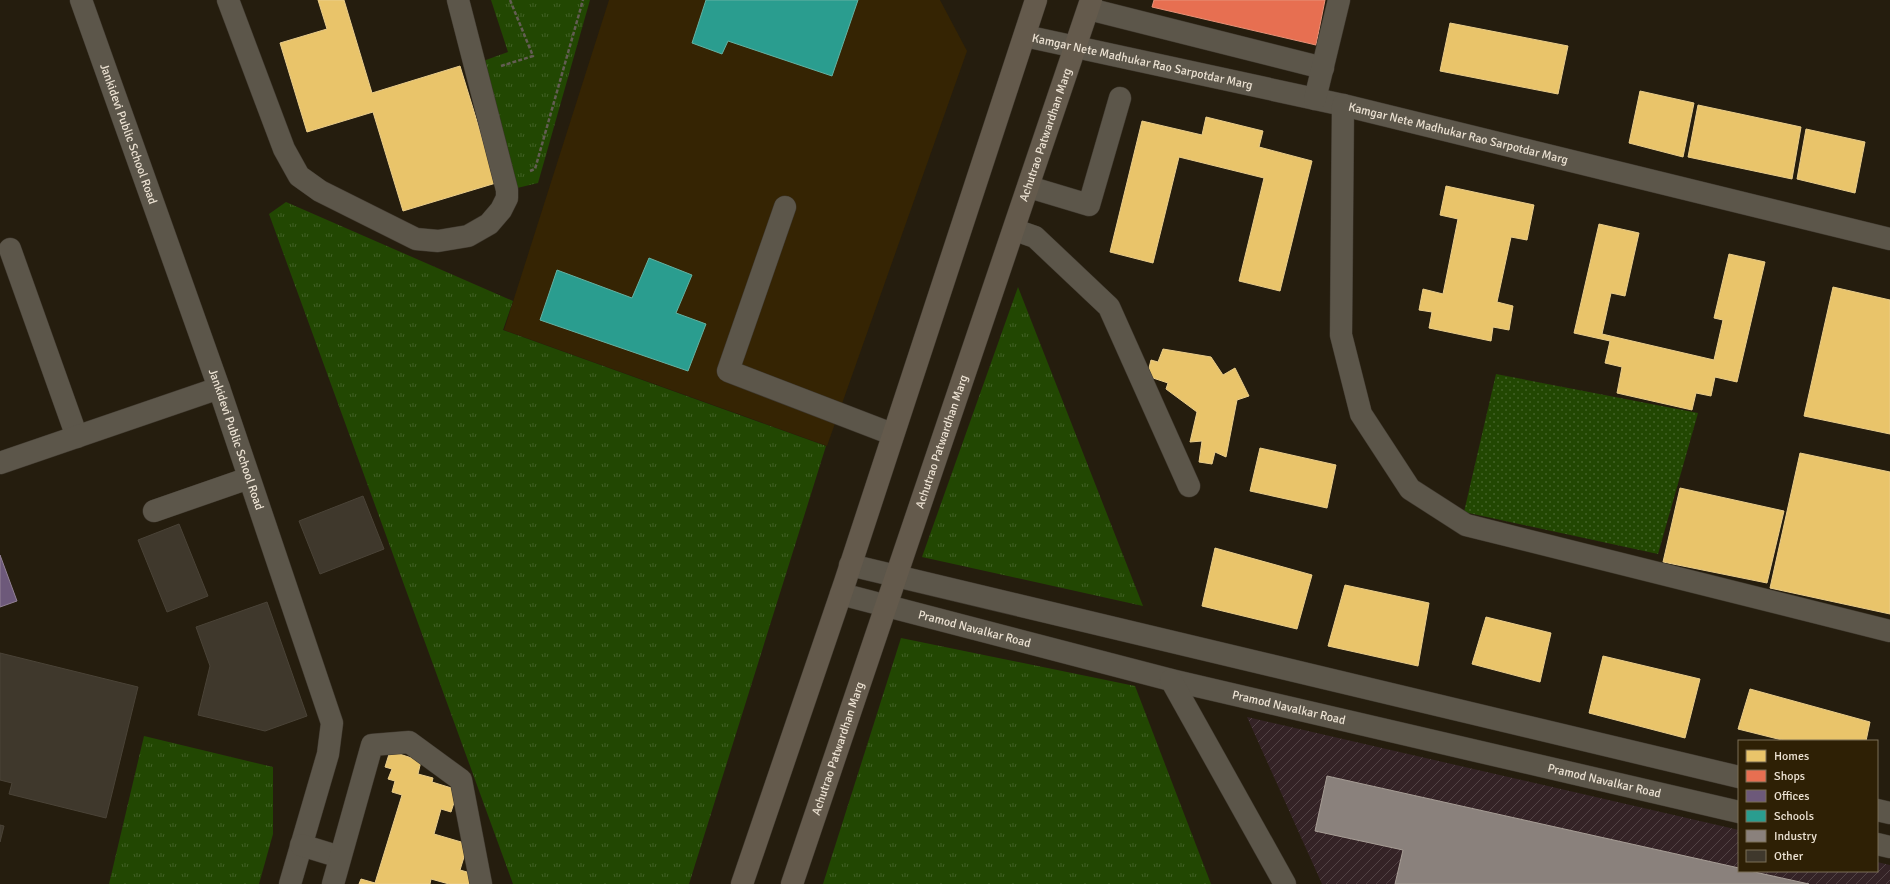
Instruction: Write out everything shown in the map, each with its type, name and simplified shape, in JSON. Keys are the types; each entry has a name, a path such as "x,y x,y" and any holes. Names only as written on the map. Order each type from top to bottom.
{"main road":[{"path":"742,884 850,565 1036,0"},
{"name":"Achutrao Patwardhan Marg","path":"792,884 898,577 1090,4"}],"street":[{"name":"Jankidevi Public School Road","path":"81,0 219,388 332,723 328,754 290,884"},
{"path":"228,0 284,149 299,176 320,191 416,239 438,241 468,236 489,224 501,210 506,198 507,190 458,0"},
{"path":"1315,99 1339,0"},
{"path":"1090,4 1322,68"},
{"name":"Kamgar Nete Madhukar Rao Sarpotdar Marg","path":"1024,36 1343,105 1890,239"},
{"path":"1029,187 1089,205 1120,98"},
{"path":"1343,105 1341,335 1361,414 1410,489 1466,525 1890,631"},
{"path":"785,207 728,371 892,434"},
{"path":"1015,230 1035,237 1109,307 1189,486"},
{"path":"10,249 77,437"},
{"path":"0,463 219,388"},
{"path":"154,511 249,478"},
{"path":"850,565 1738,777"},
{"name":"Pramod Navalkar Road","path":"840,594 1172,680 1738,812"},
{"path":"1172,680 1285,884"},
{"path":"333,884 372,745 409,742 461,780 481,884"},
{"path":"1878,810 1890,813"},
{"path":"1878,844 1890,847"},
{"path":"301,845 340,857"}],"path":[{"path":"495,68 533,56 510,0"},
{"path":"524,173 535,169 583,0"}],"shaded area":[{"path":"609,0 940,0 967,51 827,446 504,330"},
{"path":"1247,717 1738,830 1738,872 1878,872 1878,862 1890,865 1890,884 1322,884"}],"green space":[{"path":"491,0 590,0 538,183 513,189 472,65 508,52"},
{"path":"286,202 513,301 503,330 826,446 689,884 513,884 269,214"},
{"path":"1018,287 1143,606 922,557"},
{"path":"1496,374 1698,413 1658,554 1464,512"},
{"path":"901,638 1135,686 1211,884 823,884"},
{"path":"144,736 273,767 273,834 259,884 109,884"}],"building: Homes":[{"path":"318,0 344,0 372,93 460,66 496,183 403,211 373,112 307,132 280,43 327,29"},
{"path":"1450,23 1568,46 1558,94 1440,71"},
{"path":"1640,91 1694,103 1683,157 1629,143"},
{"path":"1698,105 1801,127 1792,179 1688,157"},
{"path":"1206,117 1263,131 1259,147 1312,161 1280,291 1239,281 1264,178 1179,157 1153,263 1110,252 1142,121 1202,135"},
{"path":"1806,129 1865,142 1855,193 1797,179"},
{"path":"1446,186 1534,205 1527,240 1511,237 1497,302 1513,306 1509,330 1493,327 1491,341 1429,328 1432,312 1419,310 1423,289 1443,294 1458,219 1440,215"},
{"path":"1599,224 1639,233 1625,296 1611,293 1602,334 1714,360 1723,320 1714,318 1729,254 1765,262 1737,382 1715,377 1711,396 1696,393 1692,410 1617,393 1622,367 1605,363 1610,341 1574,333"},
{"path":"1833,287 1890,300 1890,434 1804,416"},
{"path":"1163,349 1211,357 1223,375 1235,368 1249,396 1237,400 1226,457 1215,452 1212,464 1199,462 1202,441 1190,442 1197,412 1166,389 1168,383 1147,376 1151,360 1158,362"},
{"path":"1260,448 1336,465 1327,508 1250,491"},
{"path":"1800,453 1890,472 1890,614 1770,588"},
{"path":"1680,488 1784,511 1767,583 1663,562"},
{"path":"1215,548 1312,575 1297,629 1202,606"},
{"path":"1345,585 1429,603 1418,666 1328,646"},
{"path":"1486,617 1551,633 1540,682 1472,664"},
{"path":"1603,656 1700,679 1685,738 1589,713"},
{"path":"1750,689 1870,722 1866,740 1782,740 1738,729"},
{"path":"390,751 421,761 418,774 433,778 432,782 458,790 451,812 441,809 434,834 468,844 460,870 474,874 471,884 449,884 431,879 430,884 359,884 361,879 375,883 402,795 392,792 395,781 388,779 392,769 385,767"}],"building: Shops":[{"path":"1154,0 1325,0 1316,45 1152,7"}],"building: Offices":[{"path":"0,555 17,601 0,607"}],"building: Schools":[{"path":"706,0 858,0 832,76 728,41 722,54 692,43"},
{"path":"649,258 692,275 676,313 706,324 688,371 540,320 557,270 632,298"}],"building: Industry":[{"path":"1327,776 1738,868 1738,872 1755,872 1809,884 1395,884 1403,850 1315,831"}],"building: Other":[{"path":"363,496 384,549 320,574 299,521"},
{"path":"179,524 208,596 167,612 138,540"},
{"path":"267,602 307,716 265,731 198,715 210,666 196,627"},
{"path":"0,653 138,687 106,818 9,794 12,783 0,780"},
{"path":"0,825 4,826 0,842"}]}
